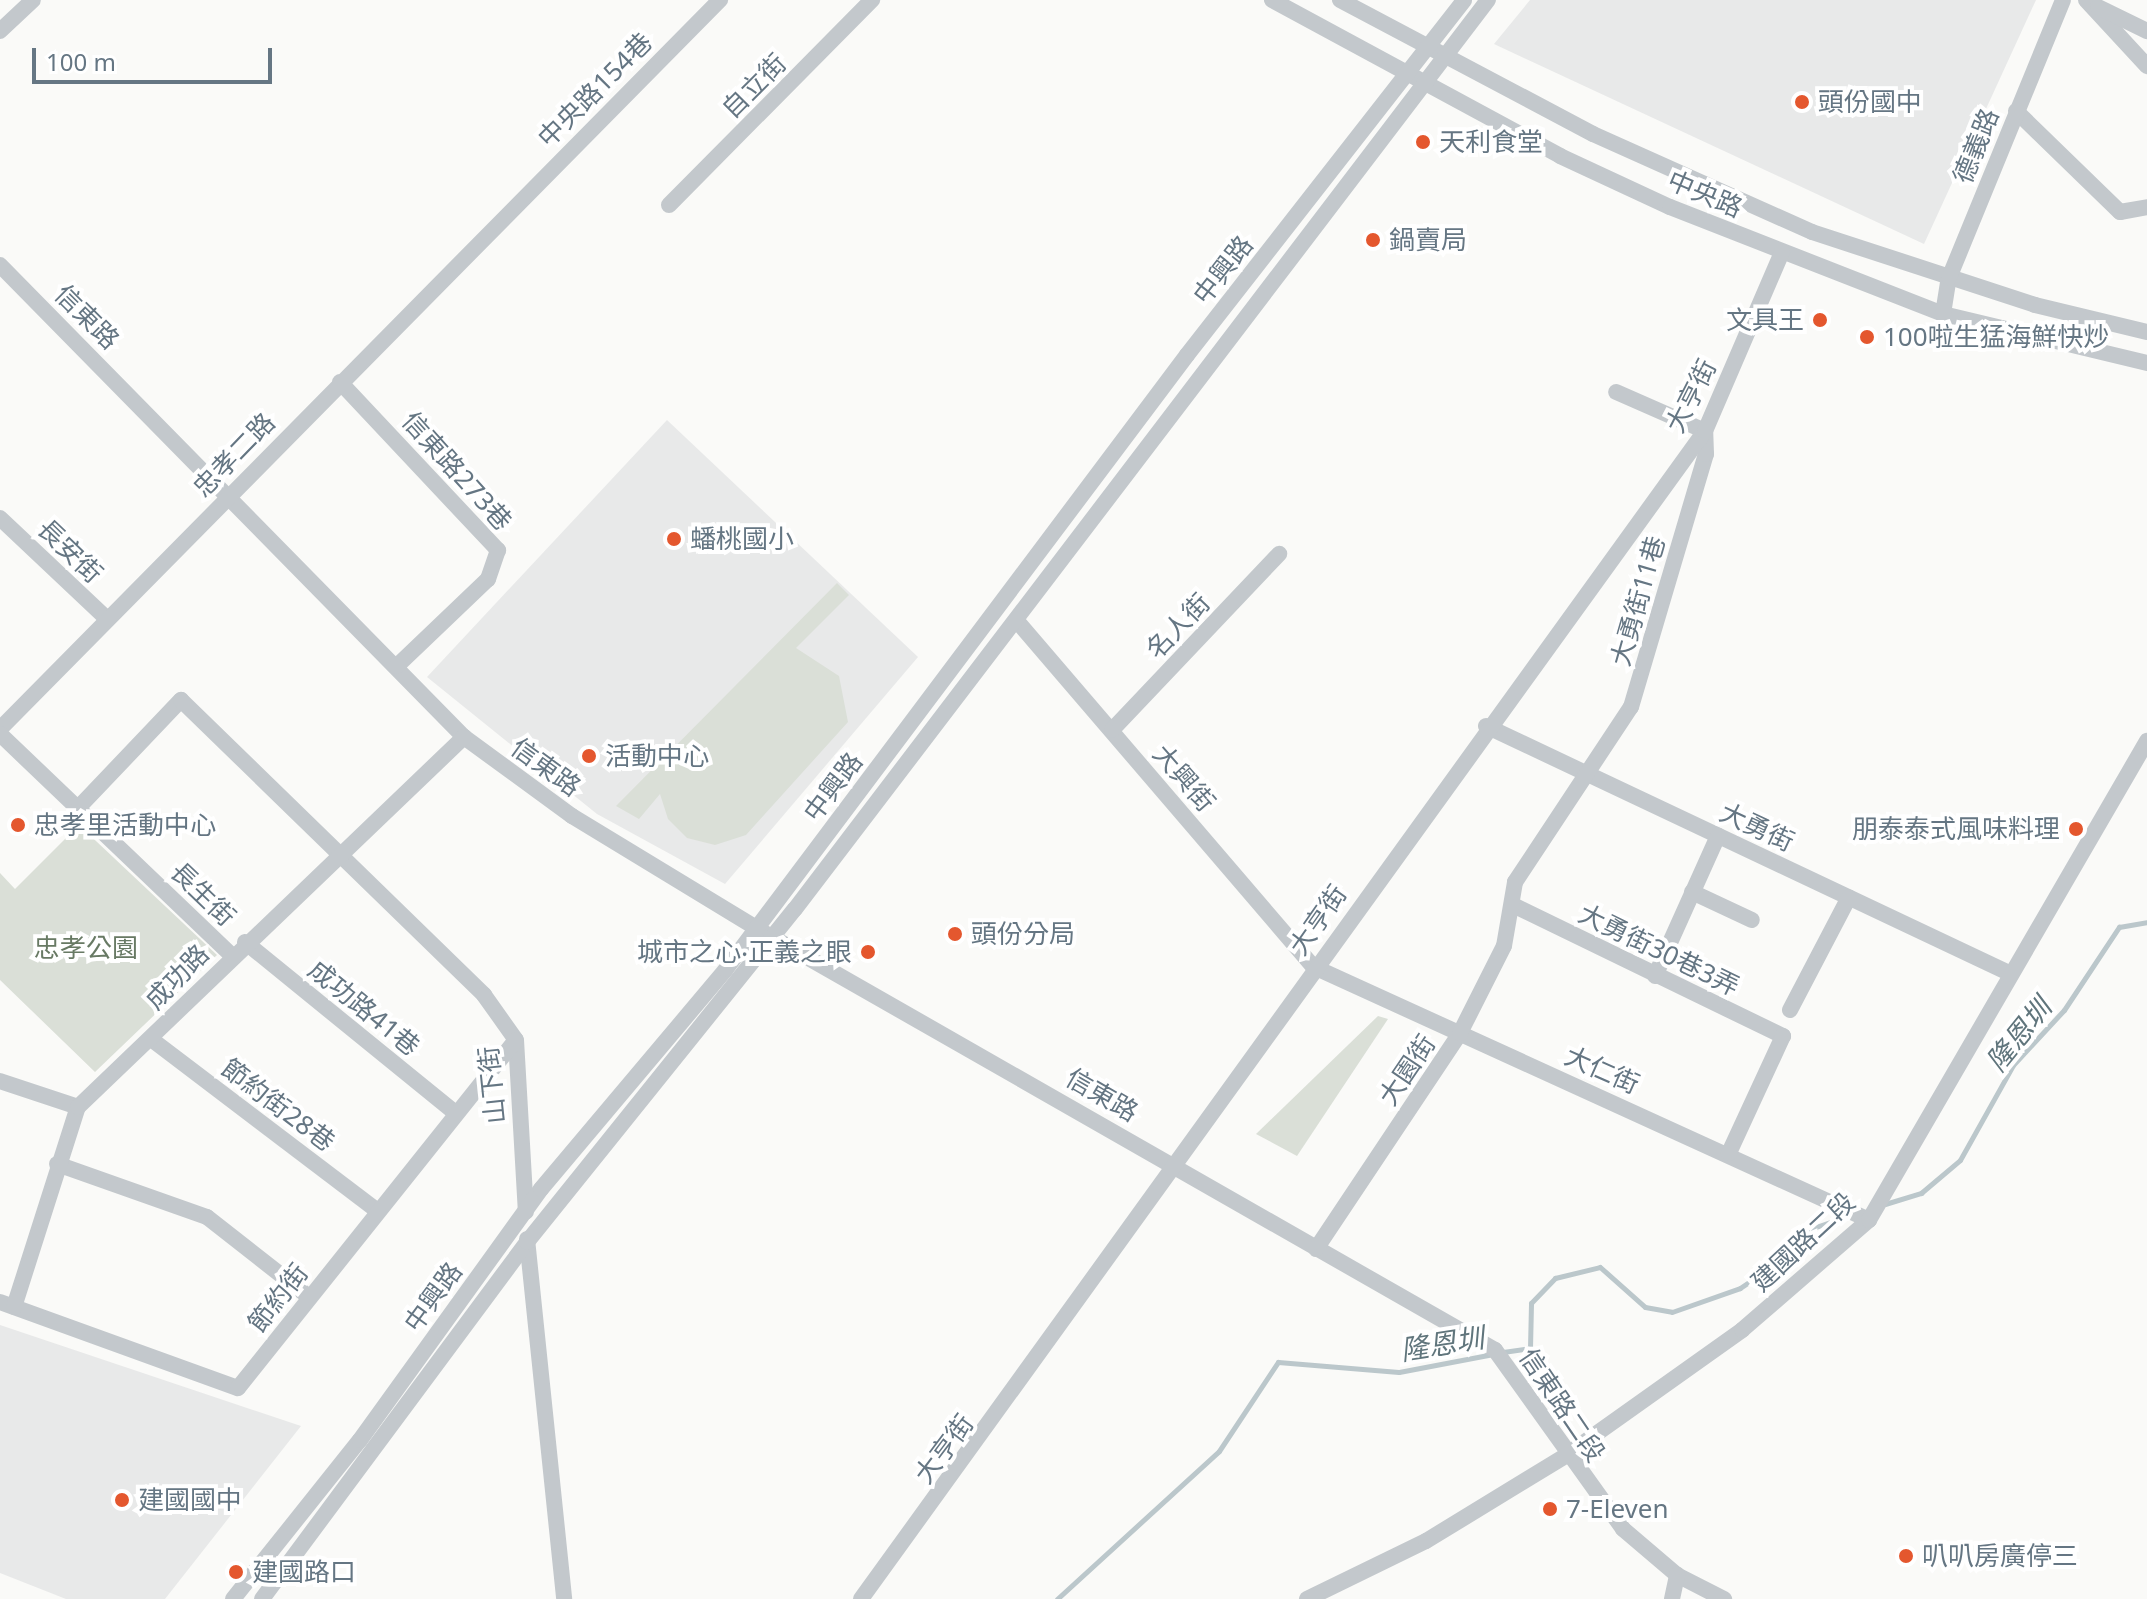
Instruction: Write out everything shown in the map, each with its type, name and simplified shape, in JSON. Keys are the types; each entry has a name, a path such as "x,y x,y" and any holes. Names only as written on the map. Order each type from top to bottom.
{"street":[{"path":"0,31 33,0"},
{"name":"中央路154巷","path":"503,215 720,0"},
{"name":"自立街","path":"669,205 872,0"},
{"name":"中央路","path":"1272,0 1560,156 1782,252 1943,314 2147,363"},
{"name":"中央路","path":"1340,0 1448,52 1494,83 1663,167 1812,232 1949,278 2147,332"},
{"name":"中興路","path":"233,1599 360,1440 526,1209 756,928 1404,72 1431,46 1464,0"},
{"name":"中興路","path":"262,1599 527,1242 772,936 1017,621 1296,251 1428,86 1448,52 1488,0"},
{"name":"德義路","path":"1943,314 1949,278 2063,0"},
{"path":"2087,1 2147,31"},
{"path":"2087,1 2147,66"},
{"path":"2016,111 2120,212 2147,207"},
{"name":"忠孝二路","path":"0,732 503,215"},
{"path":"1279,236 1296,251"},
{"name":"大亨街","path":"861,1599 1175,1165 1486,726 1705,431 1782,252"},
{"name":"信東路","path":"0,265 231,493 464,737 572,816 756,928 1175,1165"},
{"name":"信東路273巷","path":"340,382 498,550 488,579 397,666"},
{"path":"1616,392 1705,431"},
{"name":"大勇街11巷","path":"1515,906 1515,882 1591,776 1631,707 1706,454 1705,431"},
{"name":"長安街","path":"0,518 107,619"},
{"name":"名人街","path":"1112,730 1279,554"},
{"name":"大興街","path":"1017,621 1314,967"},
{"name":"山下街","path":"79,807 181,700 484,995 516,1040 527,1242 564,1599"},
{"name":"大勇街","path":"1486,726 2007,972"},
{"name":"長生街","path":"0,732 232,956"},
{"name":"成功路","path":"7,1305 78,1107 151,1039 245,942 464,737"},
{"name":"建國路二段","path":"1307,1599 1426,1541 1565,1456 1742,1330 1869,1220 2007,972 2147,741"},
{"path":"1655,976 1718,836"},
{"path":"1692,892 1752,920"},
{"path":"1790,1010 1849,897"},
{"name":"大勇街30巷3弄","path":"1515,906 1783,1036 1729,1153"},
{"name":"大園街","path":"1316,1249 1460,1033 1515,906"},
{"name":"成功路41巷","path":"245,942 453,1111"},
{"name":"大仁街","path":"1314,967 1729,1153 1869,1220"},
{"name":"節約街28巷","path":"151,1039 375,1209"},
{"name":"節約街","path":"7,1305 238,1388 453,1111 516,1040"},
{"path":"0,1081 78,1107"},
{"path":"57,1164 207,1217 309,1297"},
{"name":"信東路二段","path":"1175,1165 1497,1353 1565,1456 1623,1529 1677,1575 1724,1599"},
{"path":"1672,1599 1677,1575"}],"shaded area":[{"name":"頭份國中","path":"1530,0 2036,0 1924,244 1494,44"},
{"name":"蟠桃國小","path":"667,420 918,657 725,884 597,814 427,677"},
{"name":"建國國中","path":"0,1325 301,1426 165,1599 66,1599 0,1573"}],"green space":[{"path":"837,583 849,595 796,648 839,676 848,722 746,835 715,845 687,838 668,819 660,794 639,819 616,806"},
{"name":"忠孝公園","path":"79,825 217,955 95,1072 0,980 0,873 15,889"},
{"path":"1378,1016 1388,1019 1297,1156 1256,1134"}],"waterway":[{"name":"隆恩圳","path":"1885,1204 1921,1193 1960,1160 2013,1065 2064,1010 2119,927 2147,922"},
{"name":"隆恩圳","path":"1503,1352 1530,1348 1531,1303 1555,1278 1600,1267 1645,1307 1672,1312 1740,1288 1789,1255 1813,1228 1839,1219"},
{"name":"隆恩圳","path":"1057,1599 1219,1451 1278,1362 1399,1372 1493,1354"}],"place":[{"name":"頭份國中","path":"1802,102"},
{"name":"天利食堂","path":"1423,142"},
{"name":"鍋賣局","path":"1373,240"},
{"name":"文具王","path":"1820,320"},
{"name":"100啦生猛海鮮快炒","path":"1867,337"},
{"name":"蟠桃國小","path":"674,539"},
{"name":"活動中心","path":"589,756"},
{"name":"忠孝里活動中心","path":"18,825"},
{"name":"朋泰泰式風味料理","path":"2076,829"},
{"name":"頭份分局","path":"955,934"},
{"name":"城市之心‧正義之眼","path":"868,952"},
{"name":"建國國中","path":"122,1500"},
{"name":"7-Eleven","path":"1550,1509"},
{"name":"叭叭房廣停三","path":"1906,1556"},
{"name":"建國路口","path":"236,1572"}]}
